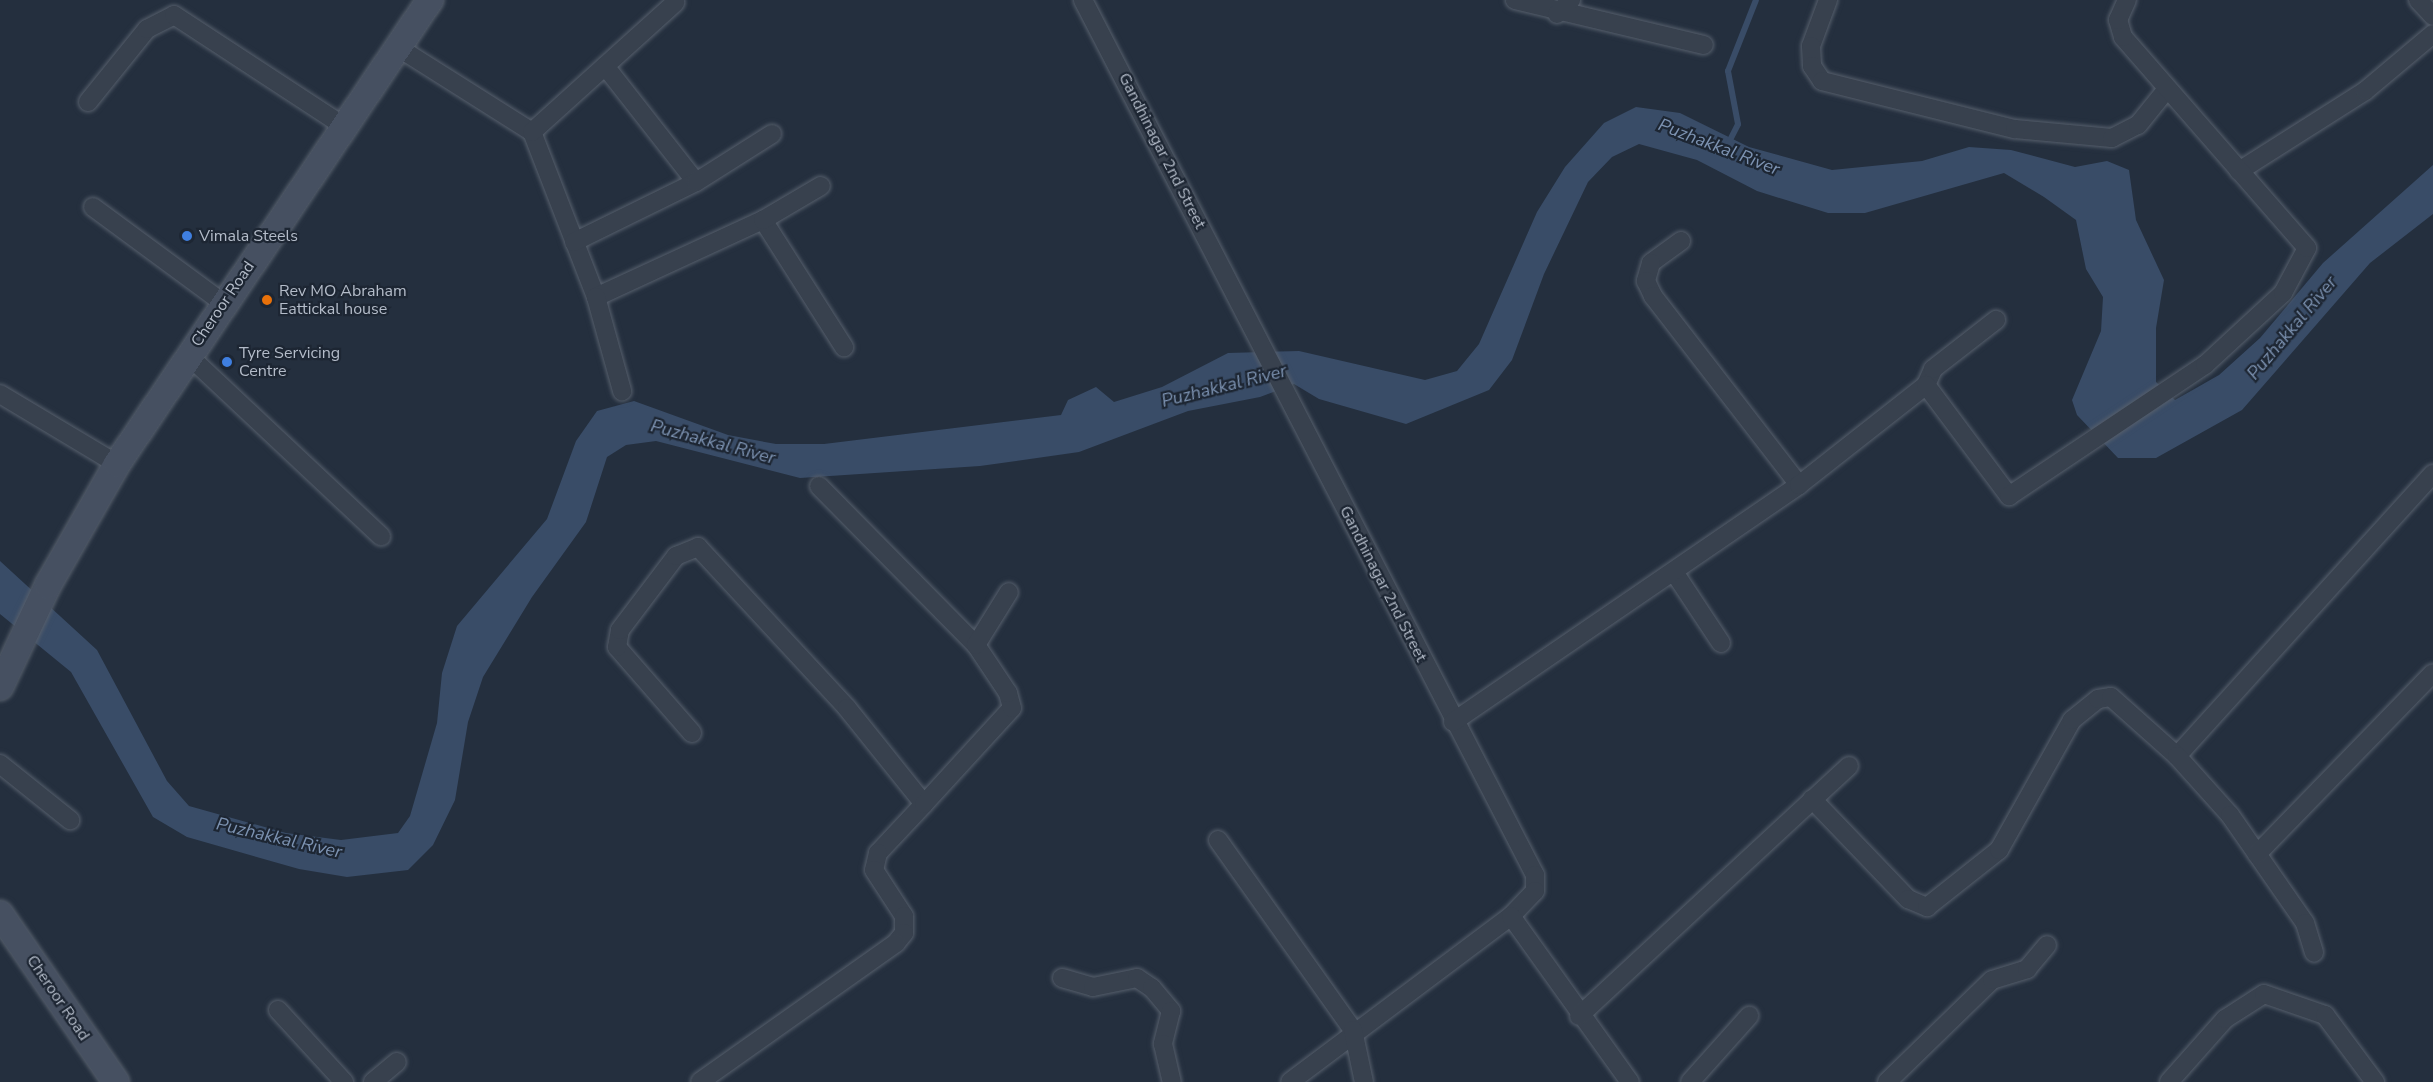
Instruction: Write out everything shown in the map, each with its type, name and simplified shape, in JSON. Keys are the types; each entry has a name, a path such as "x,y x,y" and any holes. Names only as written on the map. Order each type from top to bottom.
{"main road":[{"name":"Cheroor Road","path":"0,687 48,585 117,464 223,303 430,0"},
{"name":"Cheroor Road","path":"0,914 116,1082"}],"street":[{"name":"Gandhinagar 2nd Street","path":"1083,0 1535,875 1535,891 1511,916 1353,1030 1290,1082"},
{"path":"1515,0 1557,14 1704,45"},
{"path":"1557,14 1570,0"},
{"path":"1828,0 1811,46 1812,66 1822,81 2015,129 2112,138 2138,125 2167,89"},
{"path":"1926,385 2009,496 2085,449 2205,365 2283,293 2307,248 2123,37 2118,20 2127,0"},
{"path":"2418,0 2433,16"},
{"path":"532,132 675,3"},
{"path":"88,102 147,29 174,15 345,127"},
{"path":"2239,171 2365,91 2433,34"},
{"path":"399,48 532,132 596,297 622,391"},
{"path":"605,66 696,182"},
{"path":"574,242 696,182 772,134"},
{"path":"596,297 763,220 821,186"},
{"path":"93,207 223,303"},
{"path":"763,220 844,347"},
{"path":"1682,241 1651,263 1646,281 1653,296 1800,484"},
{"path":"1454,722 1800,484 1926,385 1933,369 1996,320"},
{"path":"188,356 381,536"},
{"path":"0,394 117,464"},
{"path":"2177,756 2433,474"},
{"path":"700,1082 900,938 904,916 874,870 878,853 1012,708 1008,693 976,645 819,486"},
{"path":"692,733 617,647 620,630 676,556 698,547 847,708 924,804"},
{"path":"1674,572 1721,643"},
{"path":"976,645 1009,592"},
{"path":"2257,854 2433,673"},
{"path":"1812,799 1908,899 1927,907 1999,850 2058,740 2098,699 2111,697 2127,706 2177,756 2257,854 2305,923 2314,953"},
{"path":"0,764 70,819"},
{"path":"1579,1016 1849,766"},
{"path":"1218,840 1353,1030 1364,1082"},
{"path":"1511,916 1548,962 1579,1016 1630,1082"},
{"path":"1887,1082 1992,980 2027,969 2047,945"},
{"path":"1062,978 1093,987 1137,978 1152,988 1171,1011 1163,1044 1172,1082"},
{"path":"2169,1082 2225,1019 2265,994 2325,1015 2375,1082"},
{"path":"278,1010 344,1082"},
{"path":"1690,1082 1749,1016"},
{"path":"373,1082 397,1062"}],"water":[{"name":"Puzhakkal River","path":"1636,107 1680,113 1749,147 1832,170 1922,161 1969,147 2011,150 2075,167 2107,161 2129,170 2136,220 2164,280 2156,328 2156,382 2175,400 2219,375 2260,338 2323,263 2433,165 2433,214 2370,263 2242,410 2156,458 2118,458 2077,415 2072,400 2101,331 2103,297 2086,269 2076,220 2044,197 2004,173 1865,213 1828,213 1757,191 1697,160 1639,144 1612,157 1588,182 1544,274 1512,360 1489,390 1406,424 1319,399 1294,384 1260,397 1188,411 1079,452 980,466 800,478 656,441 626,445 607,457 586,522 532,597 483,677 468,722 455,800 433,845 408,870 347,877 299,869 187,837 153,817 71,672 0,614 0,561 97,650 167,781 189,806 286,833 341,840 398,833 410,816 437,723 442,673 457,626 547,519 576,441 597,411 634,401 728,435 776,444 824,444 1061,415 1068,400 1096,387 1114,402 1162,387 1228,353 1299,351 1425,380 1457,371 1479,344 1537,212 1565,167 1604,123"}],"waterway":[{"name":"Puzhakkal River","path":"1728,144 1738,124 1728,71 1756,0"}],"place":[{"name":"Vimala Steels","path":"187,236"},
{"name":"Rev MO Abraham Eattickal house","path":"267,300"},
{"name":"Tyre Servicing Centre","path":"227,362"}]}
